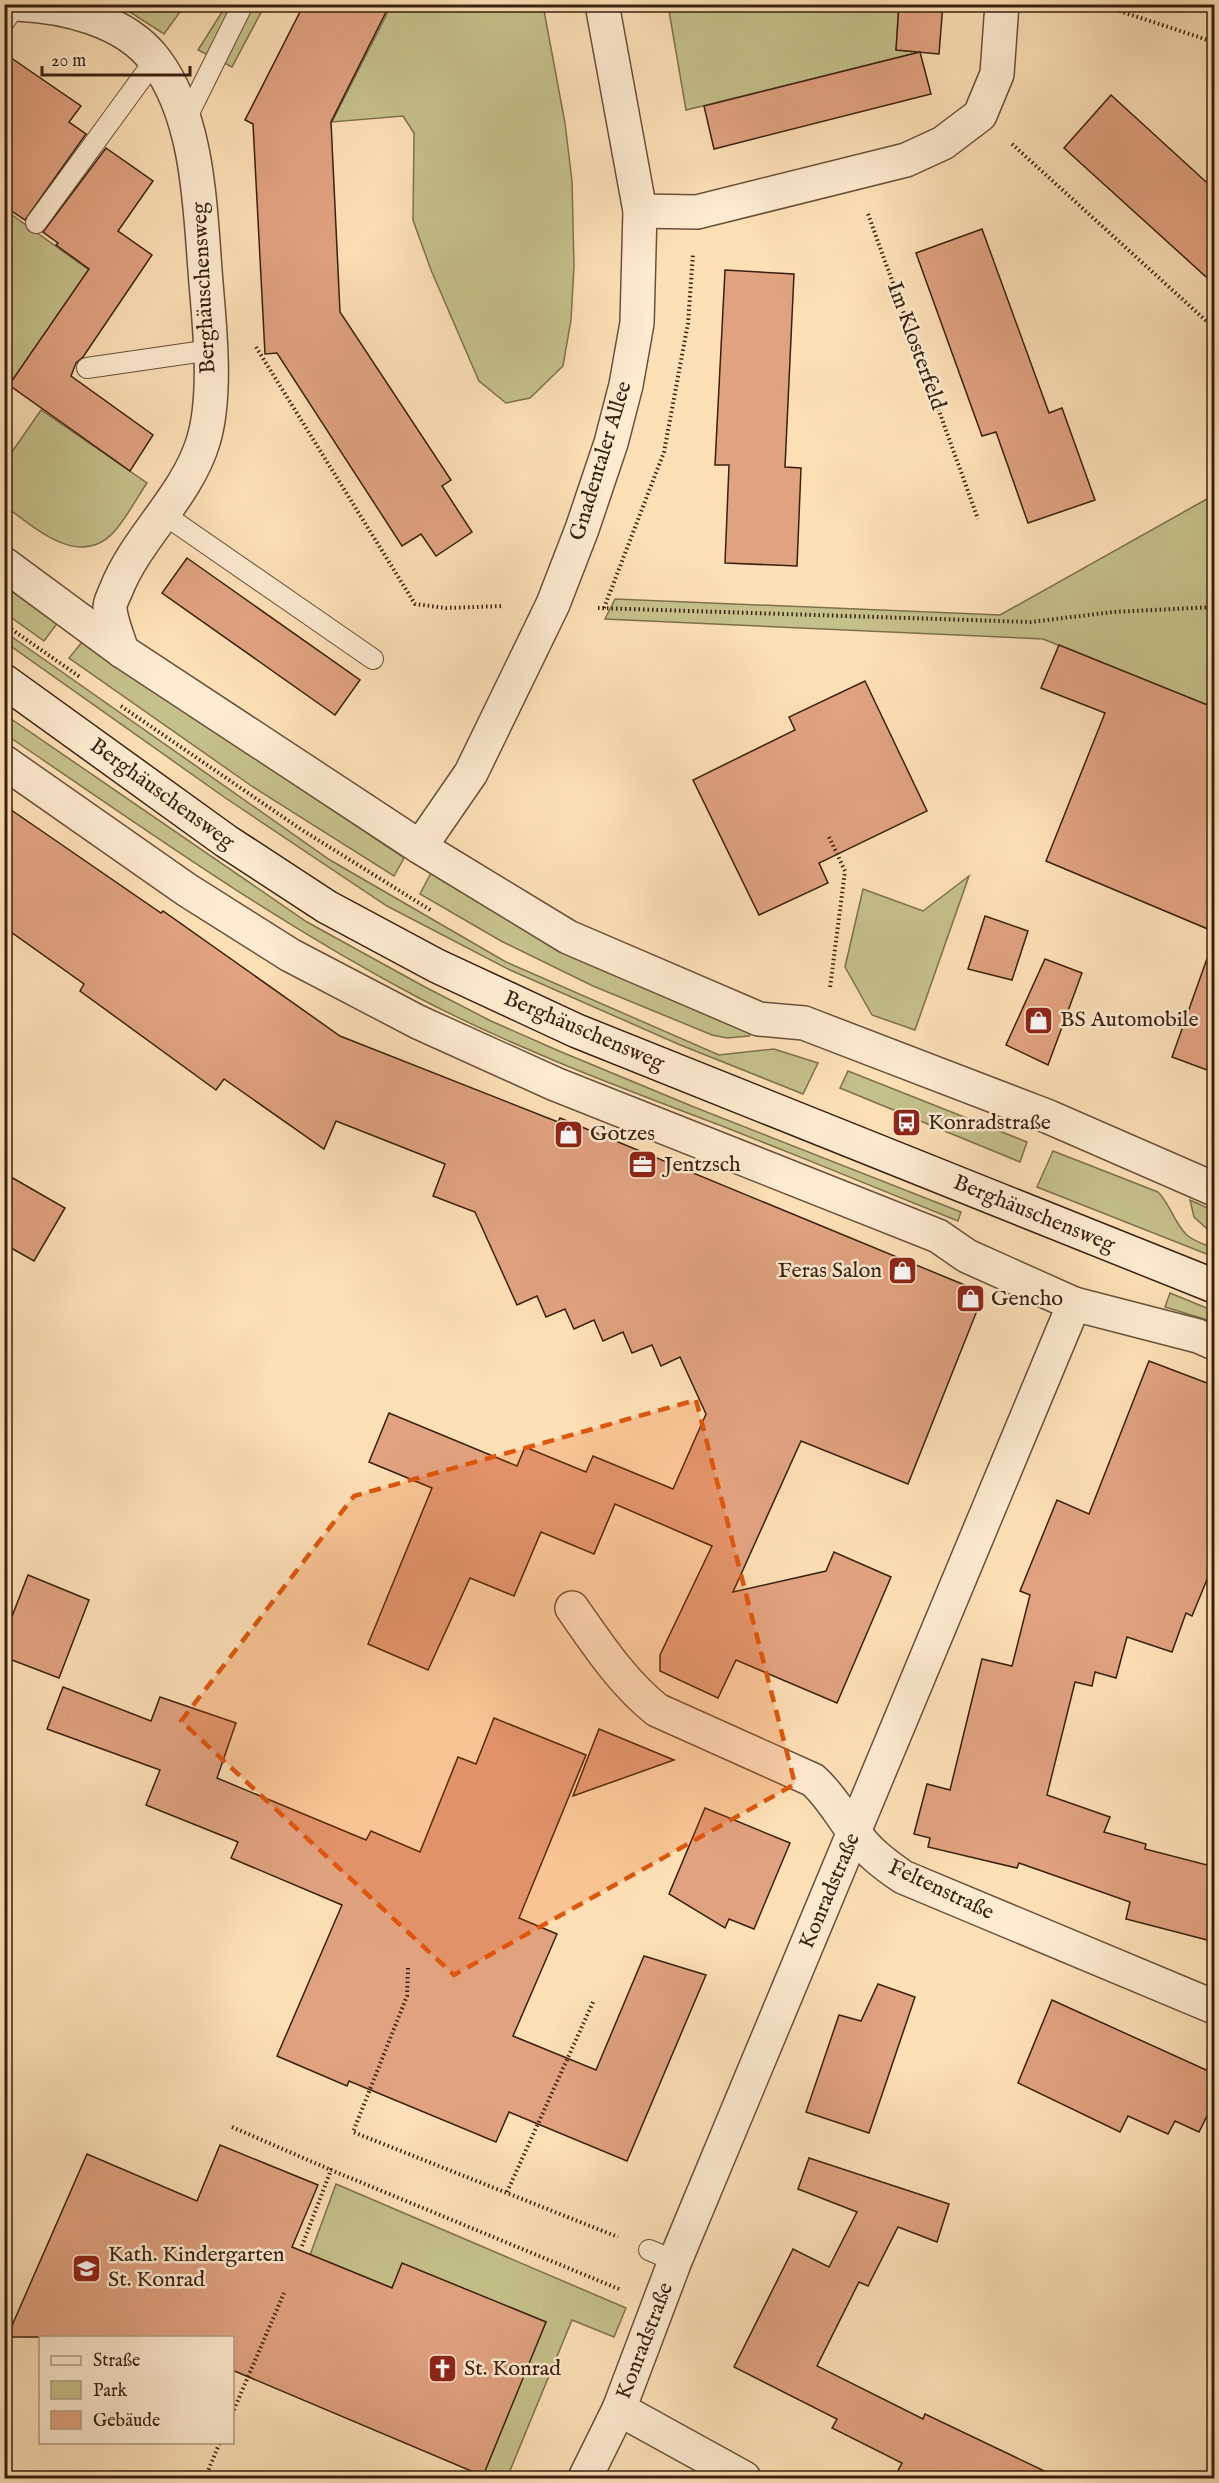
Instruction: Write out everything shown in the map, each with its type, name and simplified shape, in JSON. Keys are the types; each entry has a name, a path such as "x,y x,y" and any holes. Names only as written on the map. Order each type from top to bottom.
{"street":[{"name":"Berghäuschensweg","path":"16,4 76,9 120,30 144,48 155,60 170,84 184,123 198,184 211,350 207,423 195,463 123,573 110,606 122,651"},
{"name":"Gnadentaler Allee","path":"420,847 471,773 553,604 582,529 611,443 626,386 637,323 640,211 602,4"},
{"path":"640,211 697,212 906,160 943,143 980,115 997,74 1002,4"},
{"path":"4,564 122,651 420,847 568,937 759,1019 804,1023 1049,1117 1215,1189"},
{"name":"Berghäuschensweg","path":"4,681 226,841 327,907 437,966 577,1030 1215,1286"},
{"path":"4,762 215,908 290,955 418,1022 555,1084 938,1236 967,1256 1074,1304 1215,1342"},
{"name":"Konradstraße","path":"585,2478 619,2409 659,2305 662,2255 854,1833 1074,1304"},
{"name":"Feltenstraße","path":"572,1608 608,1659 638,1694 657,1710 813,1780 825,1790 854,1833 876,1858 903,1877 1215,2007"},
{"path":"619,2409 744,2478"}],"lane":[{"path":"4,22 16,4"},
{"path":"184,123 243,4"},
{"path":"36,223 155,60"},
{"path":"87,368 211,350"},
{"path":"162,513 373,659"}],"path":[{"path":"1098,4 1215,42"},
{"path":"980,115 1215,328"},
{"name":"Im Klosterfeld","path":"854,174 978,519"},
{"path":"255,339 257,350 415,604 446,608 553,604 622,609 1031,622 1113,612 1215,607"},
{"path":"824,1031 845,871 829,837"},
{"path":"408,1968 407,1996 353,2132 662,2255"},
{"path":"507,2192 594,2000"},
{"path":"232,2127 659,2305"},
{"path":"303,2246 331,2170"},
{"path":"234,2409 284,2293"},
{"path":"205,2478 219,2444"}],"highlighted area":[{"path":"696,1400 795,1784 454,1975 181,1721 354,1496"}],"green space":[{"path":"392,4 543,5 565,123 572,181 574,266 571,320 563,366 530,398 506,403 479,381 431,270 413,220 414,133 403,116 332,122"},
{"path":"119,5 185,5 164,34"},
{"path":"210,5 265,5 232,67 198,50 222,12"},
{"path":"668,5 899,5 896,50 920,52 686,110"},
{"path":"5,210 89,270 5,391"},
{"path":"41,410 147,483 118,527 100,543 85,547 71,546 57,541 5,506 5,462"},
{"path":"1214,495 1214,708 1043,639 605,619 615,599 1000,615"},
{"path":"5,583 59,621 44,641 5,613"},
{"path":"5,632 330,860 506,962 719,1055 774,1049 818,1063 803,1094 678,1044 510,970 387,906 224,797 5,642"},
{"path":"82,642 404,858 394,876 253,787 69,658"},
{"path":"4,714 307,922 425,987 491,1021 559,1051 961,1212 958,1221 569,1066 493,1034 419,998 259,905 5,734"},
{"path":"431,873 629,981 736,1025 756,1028 749,1036 727,1038 712,1035 593,986 501,941 420,894"},
{"path":"969,876 915,1030 872,1015 845,967 863,889 923,911"},
{"path":"848,1071 1027,1142 1020,1162 840,1088"},
{"path":"1053,1151 1158,1192 1188,1236 1214,1248 1214,1257 1037,1187"},
{"path":"1190,1200 1214,1211 1214,1235 1194,1217"},
{"path":"1170,1293 1214,1311 1214,1322 1165,1307"},
{"path":"336,2184 626,2308 614,2337 572,2320 507,2478 484,2472 546,2322 403,2264 392,2288 310,2255"}],"building":[{"path":"304,4 390,4 331,122 340,312 451,480 442,486 472,532 436,556 421,534 402,546 277,353 265,354 253,124 245,120"},
{"path":"899,4 943,4 939,54 896,50"},
{"path":"920,52 931,94 714,149 704,106"},
{"path":"4,53 81,106 69,122 86,134 25,220 4,206"},
{"path":"1111,95 1215,190 1215,285 1064,148"},
{"path":"106,148 153,181 118,231 152,255 83,357 76,363 71,376 153,435 130,471 9,385 89,269 56,245 58,243 43,232"},
{"path":"982,229 1049,413 1062,408 1095,500 1028,523 996,432 982,436 916,253"},
{"path":"725,270 794,274 785,467 801,468 797,566 725,563 729,465 715,465"},
{"path":"187,558 360,680 335,715 162,593"},
{"path":"1059,645 1215,708 1215,932 1046,861 1105,713 1041,688"},
{"path":"865,681 927,811 819,863 828,883 759,915 693,780 795,730 789,717"},
{"path":"4,805 161,913 163,911 340,1036 558,1122 560,1118 984,1293 908,1484 801,1441 733,1592 826,1571 834,1552 891,1577 837,1703 736,1660 718,1698 660,1671 660,1655 712,1546 615,1504 594,1554 541,1532 514,1596 470,1578 428,1670 368,1644 432,1488 369,1462 389,1413 517,1466 525,1447 586,1472 593,1456 673,1489 706,1414 680,1357 661,1366 652,1345 632,1353 623,1332 603,1341 594,1320 574,1329 565,1309 546,1317 537,1296 517,1305 475,1212 433,1196 445,1164 336,1121 324,1149 224,1079 216,1090 80,991 84,984 4,927"},
{"path":"985,916 1028,931 1012,980 968,969"},
{"path":"1209,953 1215,954 1215,1073 1172,1057"},
{"path":"1045,959 1082,973 1048,1065 1006,1045"},
{"path":"4,1173 65,1208 34,1261 4,1244"},
{"path":"1149,1361 1215,1386 1215,1560 1192,1616 1186,1613 1172,1652 1127,1637 1116,1678 1095,1672 1092,1686 1075,1682 1047,1795 1110,1817 1104,1832 1146,1844 1145,1849 1215,1867 1215,1942 1126,1919 1130,1902 1019,1863 1017,1868 928,1847 930,1838 914,1834 927,1784 950,1790 982,1659 1012,1666 1030,1595 1020,1591 1057,1500 1089,1514"},
{"path":"28,1575 89,1600 59,1678 4,1657 4,1637"},
{"path":"63,1687 151,1721 160,1697 236,1723 217,1778 366,1840 371,1831 420,1852 458,1757 476,1764 494,1718 586,1755 519,1918 557,1934 513,2036 596,2070 644,1956 706,1975 627,2161 509,2112 496,2142 349,2081 347,2086 277,2056 342,1905 231,1858 238,1842 146,1805 160,1770 47,1729"},
{"path":"599,1729 674,1760 573,1796"},
{"path":"705,1808 790,1843 754,1929 729,1919 725,1928 669,1894"},
{"path":"878,1984 915,1997 869,2133 806,2112 839,2015 861,2021"},
{"path":"1052,2000 1215,2074 1215,2100 1199,2132 1175,2121 1168,2134 1128,2116 1120,2132 1018,2083"},
{"path":"220,2145 318,2185 292,2247 392,2288 402,2263 546,2322 483,2476 234,2371 234,2336 7,2337 87,2154 197,2201"},
{"path":"809,2158 949,2204 937,2242 898,2227 868,2286 859,2282 817,2366 923,2419 925,2414 1059,2478 894,2478 902,2463 832,2428 837,2419 734,2367 793,2249 829,2267 857,2212 798,2189"}],"place":[{"name":"BS Automobile","path":"1039,1020"},
{"name":"Konradstraße","path":"907,1123"},
{"name":"Gotzes","path":"569,1134"},
{"name":"Jentzsch","path":"643,1165"},
{"name":"Feras Salon","path":"903,1271"},
{"name":"Gencho","path":"970,1299"},
{"name":"Kath. Kindergarten St. Konrad","path":"87,2268"},
{"name":"St. Konrad","path":"443,2369"}]}
